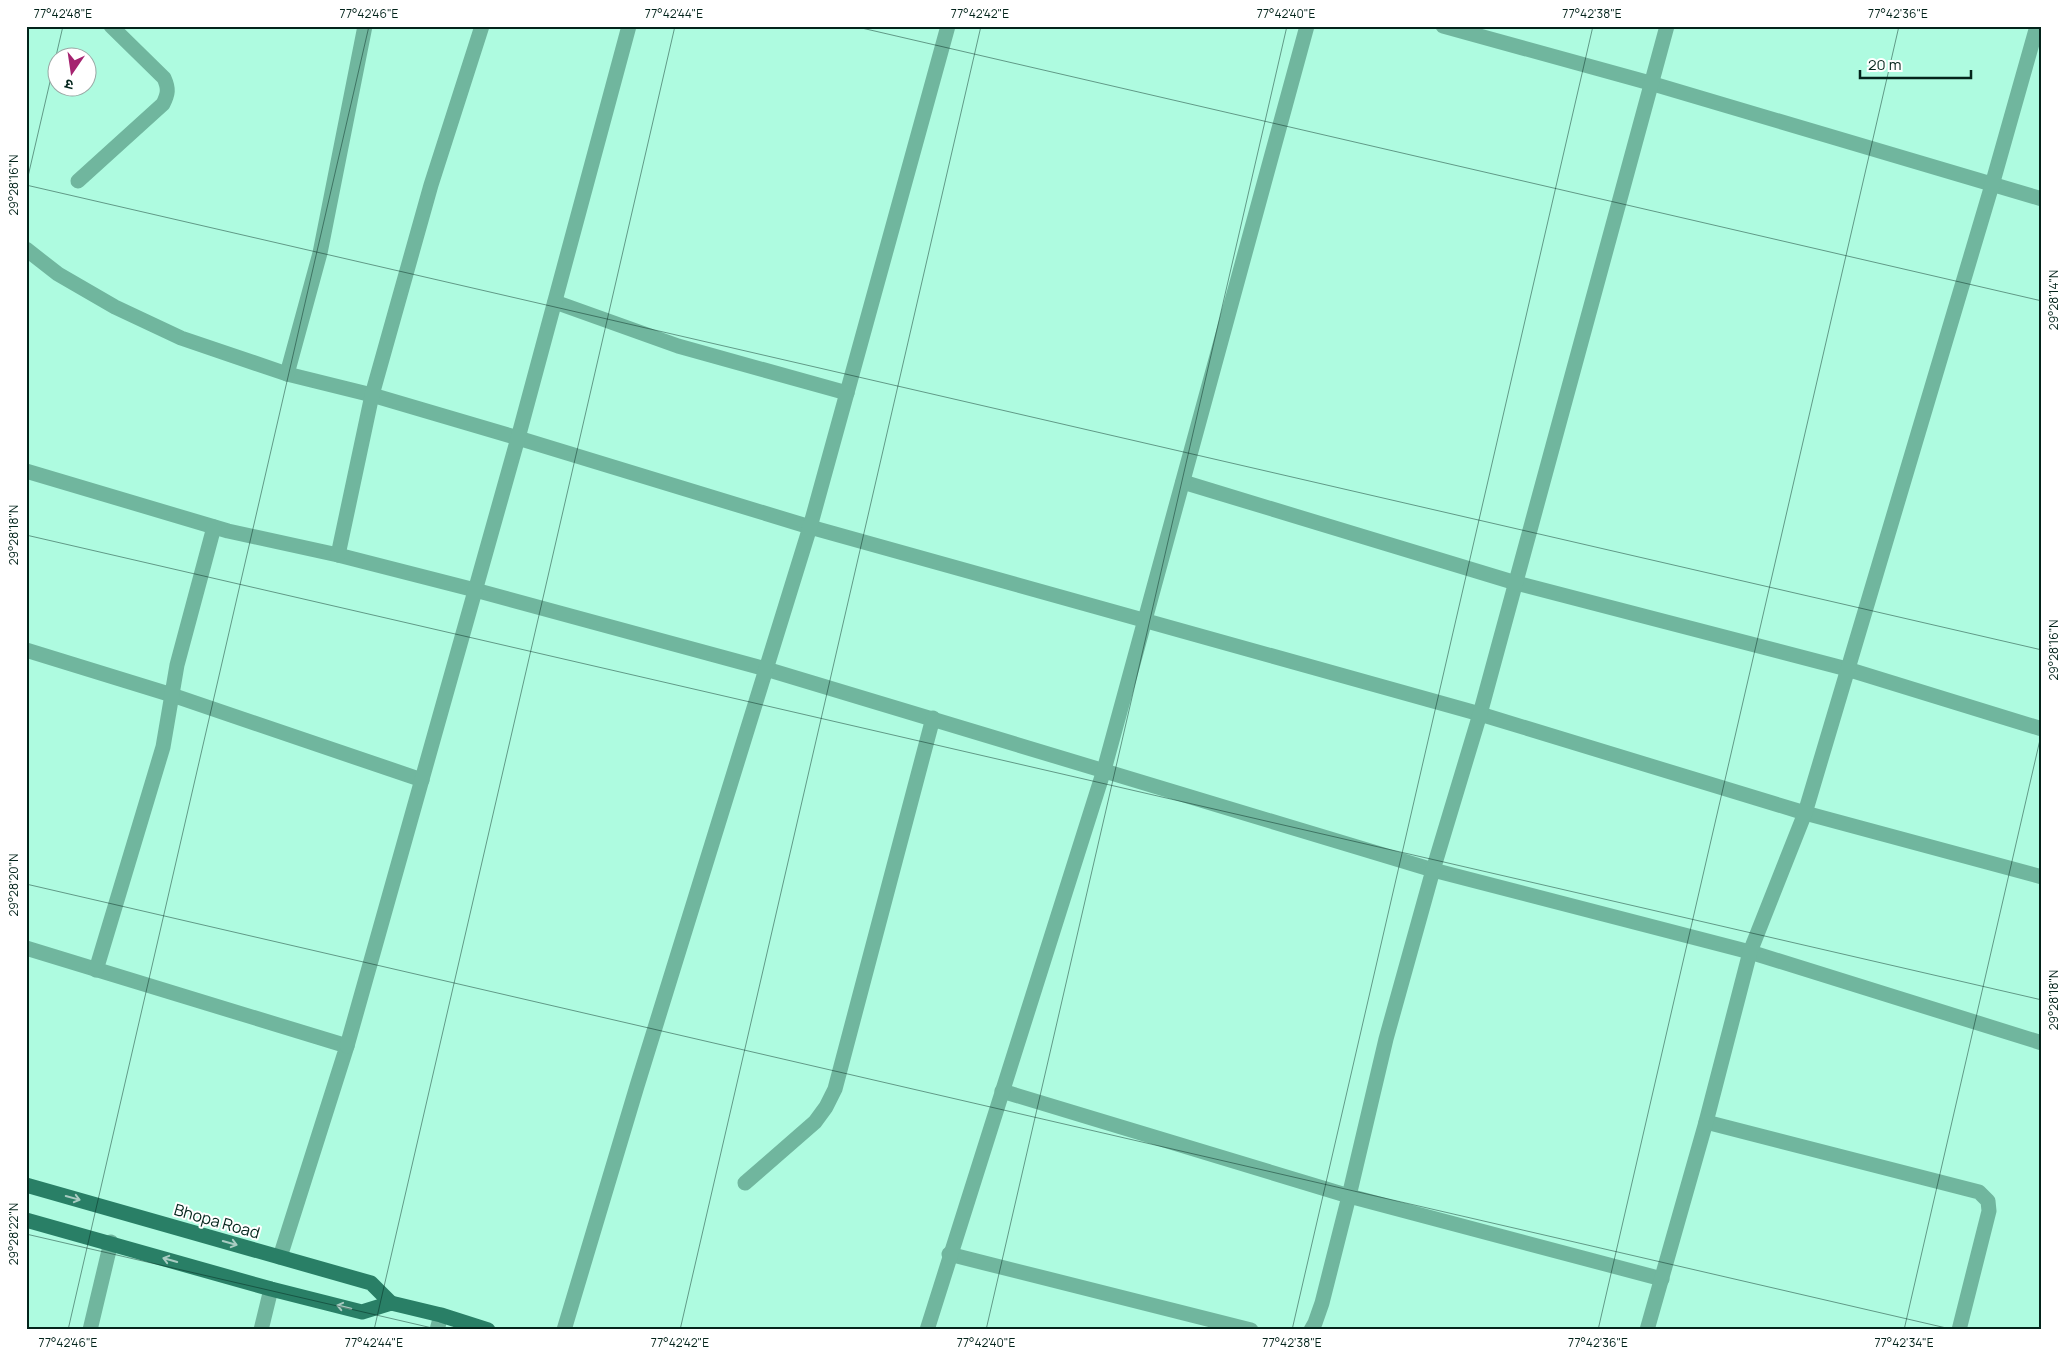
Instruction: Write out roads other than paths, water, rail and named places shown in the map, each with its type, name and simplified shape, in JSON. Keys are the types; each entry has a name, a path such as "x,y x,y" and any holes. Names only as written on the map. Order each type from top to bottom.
{"main road":[{"name":"Bhopa Road","path":"26,1185 120,1210 371,1283 390,1303"},
{"path":"26,1220 110,1242 271,1289 362,1312 390,1303 439,1323 488,1330"}],"street":[{"path":"78,181 164,104 168,94 168,86 164,78 111,26"},
{"path":"287,374 320,254 365,26"},
{"path":"338,554 372,395 430,185 482,26"},
{"path":"280,1258 347,1046 476,590 629,26"},
{"path":"564,1330 810,527 948,26"},
{"path":"927,1330 949,1254 1104,770 1307,26"},
{"path":"1443,26 1650,84 2042,199"},
{"path":"1311,1330 1316,1324 1322,1303 1386,1039 1433,870 1480,714 1667,26"},
{"path":"1647,1330 1706,1122 1750,952 1805,813 1992,185 2037,26"},
{"path":"26,249 58,274 115,307 181,338 287,374 372,395 810,527 1480,714 1805,813 2042,877"},
{"path":"555,302 678,346 847,393"},
{"path":"26,471 214,527 338,554 766,669 1433,870 1750,952 2042,1044"},
{"path":"1183,482 1516,583 1847,669 2042,729"},
{"path":"96,970 163,747 177,665 214,527"},
{"path":"26,650 172,695 422,780"},
{"path":"745,1183 815,1122 826,1107 835,1089 933,718"},
{"path":"26,948 347,1046"},
{"path":"1002,1091 1349,1196 1662,1279"},
{"path":"1706,1122 1984,1195 1988,1201 1987,1225 1959,1330"},
{"path":"90,1330 110,1242"},
{"path":"949,1254 1250,1330"},
{"path":"261,1330 271,1289"}]}
